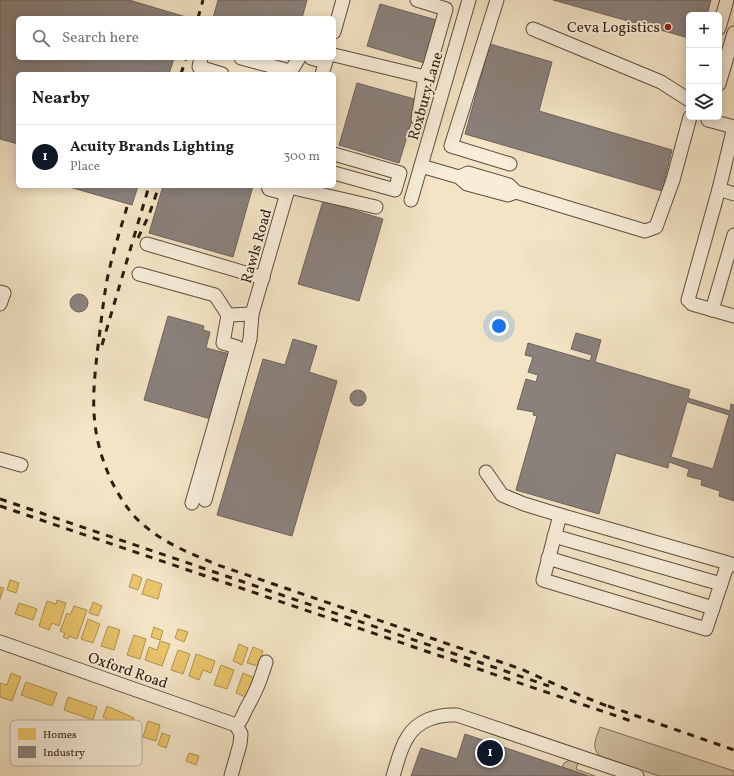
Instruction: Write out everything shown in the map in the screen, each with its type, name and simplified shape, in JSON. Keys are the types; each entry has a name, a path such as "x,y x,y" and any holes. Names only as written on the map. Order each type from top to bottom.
{"street":[{"path":"336,25 343,0"},
{"path":"418,0 446,9 425,78 418,119"},
{"name":"Roxbury Lane","path":"412,200 469,0"},
{"path":"497,0 451,146 510,164"},
{"path":"722,18 727,0"},
{"path":"533,29 661,82 686,98"},
{"path":"722,74 734,33"},
{"path":"201,60 200,67 216,72"},
{"path":"248,60 287,72"},
{"path":"291,72 298,60"},
{"path":"327,62 425,78"},
{"path":"421,166 459,177 467,184 508,195 516,192 646,231 656,227 673,180 689,120"},
{"path":"708,120 734,127 730,160 719,189 688,300 692,304 734,316"},
{"path":"336,155 400,173 395,190 336,173"},
{"path":"269,188 289,189 376,207"},
{"name":"Rawls Road","path":"228,315 223,343 237,347 198,502 250,339 252,314 289,189"},
{"path":"719,189 734,194"},
{"path":"712,310 734,235"},
{"path":"147,244 263,278"},
{"path":"139,274 215,295 228,315 252,314"},
{"path":"0,292 4,293 0,304"},
{"path":"0,459 21,465"},
{"path":"486,472 502,495 524,504 731,564 721,584 706,629 542,580 560,515"},
{"path":"554,536 721,584"},
{"path":"548,558 713,608"},
{"name":"Oxford Road","path":"0,642 238,729"},
{"path":"231,776 240,744 238,729 257,689 266,662"},
{"path":"393,776 406,739 410,733 427,720 450,714 458,715 637,776"}],"shaded area":[{"path":"600,727 734,771 734,776 659,776 600,756 595,749 595,746"},
{"path":"570,760 578,763 576,769 595,776 588,776 562,767 564,763"}],"building: Homes":[{"path":"133,574 142,578 138,590 129,587"},
{"path":"147,579 162,584 158,599 142,594"},
{"path":"10,580 19,583 16,593 7,590"},
{"path":"0,587 4,588 0,599"},
{"path":"57,600 66,603 59,626 52,623 49,630 39,626 47,601 56,604"},
{"path":"93,602 102,606 98,616 89,613"},
{"path":"19,603 37,609 33,620 15,614"},
{"path":"74,606 87,610 77,639 69,636 68,639 63,637 65,633 60,631 67,613 70,615"},
{"path":"88,619 100,624 93,643 81,639"},
{"path":"108,626 120,630 114,650 101,646"},
{"path":"154,627 163,631 160,640 151,637"},
{"path":"178,629 188,632 184,642 175,638"},
{"path":"134,635 146,639 140,659 127,655"},
{"path":"160,641 170,644 162,666 145,660 149,647 157,650"},
{"path":"239,644 248,648 242,665 233,661"},
{"path":"253,647 263,651 258,666 247,663"},
{"path":"178,650 190,654 183,674 171,670"},
{"path":"196,654 215,661 211,673 203,670 199,680 189,676"},
{"path":"221,665 234,670 227,689 214,685"},
{"path":"11,673 21,677 12,701 0,697 0,683 7,685"},
{"path":"243,673 255,678 248,698 236,693"},
{"path":"26,682 57,693 52,706 21,695"},
{"path":"68,697 97,707 93,720 64,710"},
{"path":"107,706 134,718 133,720 106,720 107,718 103,717"},
{"path":"148,721 160,725 156,741 143,737"},
{"path":"162,733 170,736 166,748 158,745"},
{"path":"189,753 199,756 196,765 186,761"}],"building: Industry":[{"path":"0,0 129,0 183,16 16,16 16,60 173,60 170,72 16,72 16,143 0,139"},
{"path":"218,0 307,0 303,16 214,16"},
{"name":"Ceva Logistics","path":"553,0 711,0 708,12 686,12 686,37"},
{"path":"380,4 440,21 428,64 367,46"},
{"path":"490,44 552,62 539,111 672,150 662,191 465,134"},
{"path":"357,83 418,100 399,163 339,145"},
{"path":"73,188 137,188 132,205"},
{"path":"162,188 252,188 233,257 149,233"},
{"path":"323,201 383,219 359,301 298,284"},
{"path":"79,294 85,297 88,303 85,309 79,312 73,309 70,303 73,297"},
{"path":"168,316 204,326 203,330 210,332 206,348 230,354 211,419 144,400"},
{"path":"576,333 601,340 595,362 690,390 688,398 730,411 731,404 734,405 734,501 719,496 720,491 701,485 702,480 687,476 689,469 669,462 668,468 616,453 599,514 516,490 537,416 533,415 534,412 517,409 526,379 536,382 538,375 528,372 533,357 525,355 528,343 590,361 592,355 571,349","holes":["687,402 729,415 713,469 671,457"]},
{"path":"293,339 317,346 309,372 337,381 292,536 217,515 263,359 285,365"},
{"path":"358,390 364,392 366,398 364,404 358,406 352,404 350,398 352,392"},
{"path":"465,734 588,776 411,776 421,748 457,759"}],"railway":[{"path":"199,16 203,0"},
{"path":"182,72 185,60"},
{"path":"102,345 148,188"},
{"path":"138,238 149,215 158,188"},
{"path":"127,207 107,280 94,382 94,415 99,447 112,482 125,505 135,517 154,533 174,546 218,565 521,669 612,708"},
{"path":"0,499 549,686"},
{"path":"0,506 634,722"},
{"path":"608,706 734,750"}],"place":[{"name":"Ceva Logistics","path":"668,27"},
{"name":"Acuity Brands Lighting","path":"490,753"}]}
